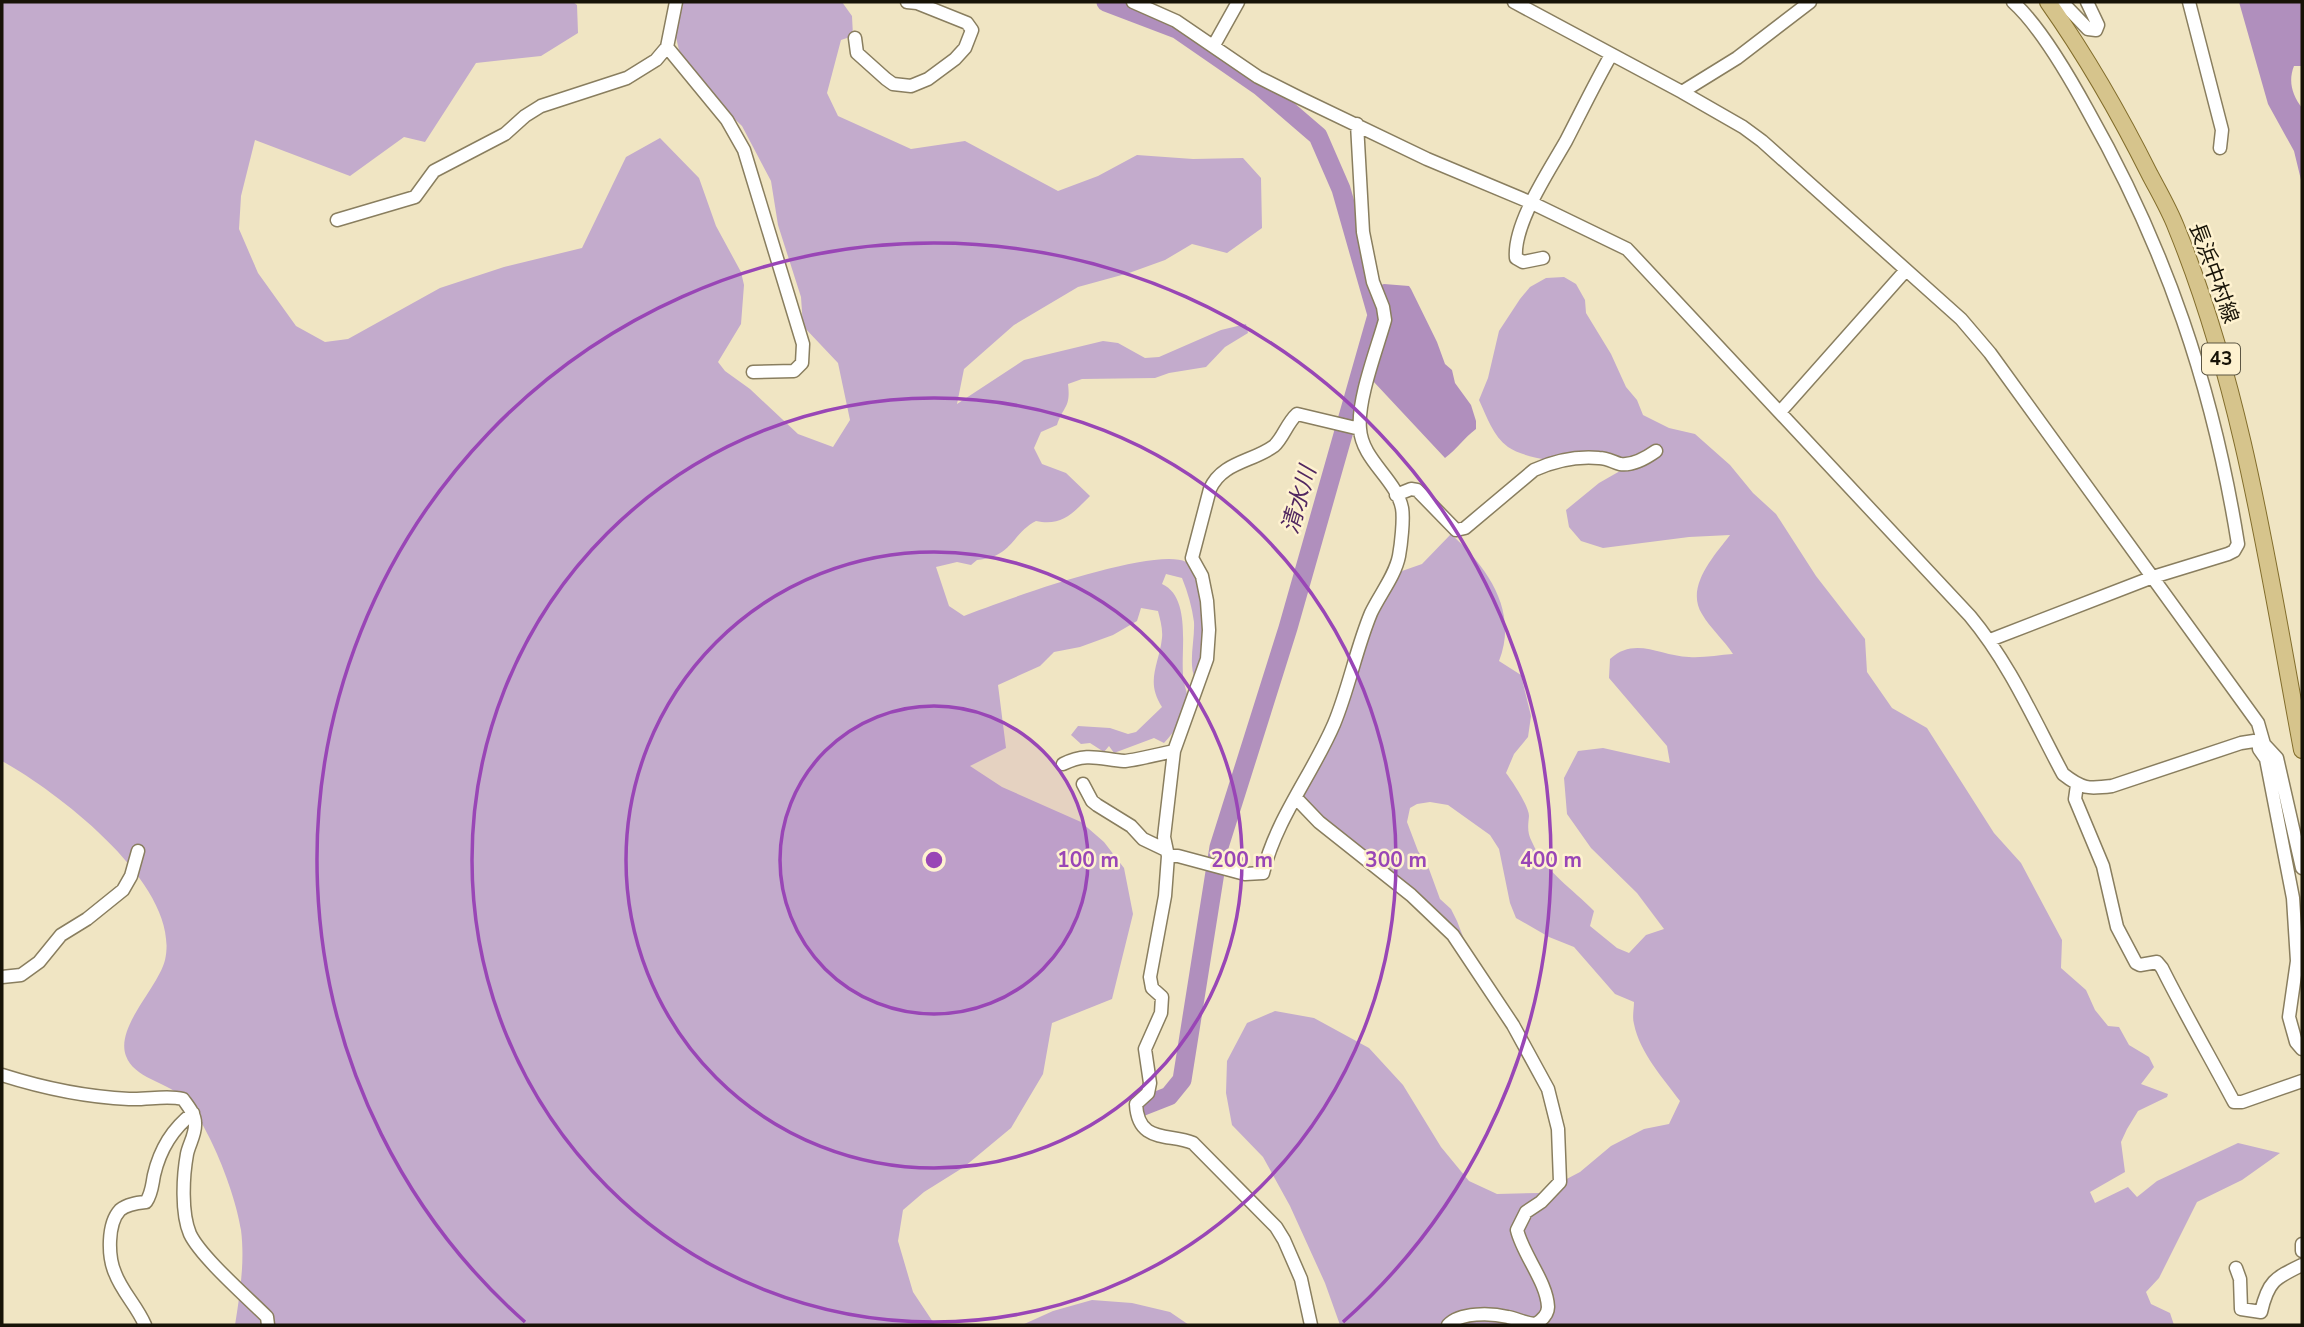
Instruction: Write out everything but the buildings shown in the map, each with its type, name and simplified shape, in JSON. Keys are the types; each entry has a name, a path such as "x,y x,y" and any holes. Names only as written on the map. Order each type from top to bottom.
{"main road":[{"name":"長浜中村線","path":"2048,2 2131,137 2176,225 2210,319 2240,425 2302,750"}],"street":[{"path":"337,220 415,197 434,171 505,134 541,106 627,78 656,60 667,47 676,2"},
{"path":"855,38 857,53 893,84 911,86 928,79 965,48 972,30 967,23 914,2"},
{"path":"1133,2 1176,21 1258,77 1427,159 1627,249 1990,640 2011,673 2063,774 2077,785 2092,789 2112,786 2241,743 2261,743 2277,758 2302,869"},
{"path":"1214,45 1238,2"},
{"path":"1514,2 1682,92 1762,141 1961,318 1990,353 2258,723 2261,743 2259,748 2266,759 2293,898 2297,961 2289,1017 2296,1042 2302,1049"},
{"path":"1682,92 1737,58 1810,2"},
{"path":"1990,640 2153,577 2228,554 2234,551 2238,544 2212,415 2185,323 2160,255 2140,208 2075,88 2041,37 2013,2"},
{"path":"2062,2 2088,29 2096,30 2098,25 2087,2"},
{"path":"2189,2 2222,130 2220,148"},
{"path":"667,47 727,120 744,150 803,344 802,363 794,371 753,372"},
{"path":"1543,258 1522,262 1516,258 1519,236 1532,204 1611,55"},
{"path":"1083,783 1097,806 1131,826 1143,839 1167,853 1245,874 1263,873 1268,852 1334,723 1371,613 1396,569 1402,509 1396,495 1370,457 1360,429 1363,401 1385,320 1373,282 1363,232 1356,124"},
{"path":"1780,412 1906,270"},
{"path":"1311,1325 1301,1279 1276,1227 1193,1143 1156,1137 1143,1125 1136,1104 1148,1093 1150,1083 1145,1049 1161,1013 1162,997 1152,988 1150,977 1165,897 1167,853 1164,838 1174,751 1207,659 1207,601 1202,576 1192,558 1198,528 1214,479 1230,467 1275,445 1297,414 1360,429"},
{"path":"1396,495 1411,489 1417,490 1456,530 1465,528 1534,470 1546,464 1597,457 1626,464 1644,460 1656,451"},
{"path":"1063,764 1092,756 1126,761 1174,751"},
{"path":"2077,785 2075,799 2103,866 2117,927 2136,963 2140,965 2157,962 2162,968 2186,1018 2234,1102 2242,1102 2302,1081"},
{"path":"1296,798 1320,822 1411,895 1453,935 1513,1025 1548,1089 1558,1129 1560,1182 1541,1202 1526,1212 1517,1230 1520,1244 1543,1290 1548,1307 1546,1315 1536,1324 1505,1316 1471,1316 1462,1317 1448,1325"},
{"path":"2,977 21,975 39,962 61,935 123,890 131,876 138,850"},
{"path":"2,1075 83,1095 183,1099 195,1122 184,1178 184,1205 190,1234 204,1253 267,1317 268,1325"},
{"path":"145,1325 115,1274 110,1252 113,1223 119,1212 128,1205 146,1202 163,1148 178,1125 192,1113"},
{"path":"2302,1244 2302,1251"},
{"path":"2236,1268 2241,1309 2261,1312 2269,1284 2302,1265"}],"shaded area":[{"path":"2,2 573,2 577,5 578,33 541,56 476,63 425,142 404,137 350,176 255,140 241,196 239,229 258,273 296,326 325,342 348,339 440,288 504,267 582,248 626,157 660,138 699,178 716,226 741,272 744,285 741,324 718,362 798,434 833,447 850,420 838,363 803,326 801,297 778,225 771,181 742,126 698,78 679,50 674,29 682,2 842,2 852,16 853,36 841,40 827,93 838,116 911,149 965,141 1058,191 1098,176 1137,155 1193,159 1243,158 1261,178 1262,228 1227,253 1192,244 1165,260 1078,287 1014,325 964,369 957,404 1024,360 1103,341 1118,343 1145,358 1159,357 1221,330 1246,324 1248,333 1225,347 1206,367 1155,378 1082,379 1068,384 1067,403 1057,425 1041,432 1034,448 1042,464 1066,473 1090,496 1067,517 1053,522 1036,521 1028,526 998,554 977,560 971,565 957,562 936,567 949,606 964,616 1042,588 1111,568 1169,559 1186,562 1200,589 1205,640 1195,679 1192,659 1194,622 1190,600 1182,578 1166,574 1162,584 1171,591 1181,611 1183,677 1188,701 1182,718 1164,743 1154,738 1114,753 1109,746 1104,752 1090,743 1081,744 1071,735 1078,726 1110,728 1128,734 1136,732 1162,707 1154,689 1154,673 1162,638 1158,611 1141,608 1137,621 1113,635 1080,647 1054,652 1040,666 998,685 1006,748 970,766 1002,787 1081,822 1104,842 1124,868 1133,914 1112,999 1052,1023 1043,1074 1011,1128 964,1167 924,1192 903,1210 898,1241 913,1292 935,1325 235,1325 242,1266 241,1230 219,1159 191,1107 175,1091 136,1070 126,1056 126,1033 165,960 165,931 155,902 136,873 111,844 83,818 26,775 2,761"},
{"path":"2239,2 2302,2 2302,66 2294,66 2291,82 2293,93 2302,108 2302,184 2294,151 2268,104"},
{"path":"1564,277 1576,284 1585,300 1586,313 1643,415 1669,428 1695,434 1730,465 1753,493 1776,514 1816,576 1865,639 1867,672 1892,708 1927,728 1994,833 2021,863 2062,940 2061,968 2086,990 2095,1010 2108,1026 2119,1027 2129,1045 2149,1057 2154,1067 2141,1084 2168,1094 2167,1097 2138,1111 2121,1142 2125,1172 2090,1192 2095,1203 2128,1187 2137,1197 2157,1181 2238,1143 2280,1153 2242,1180 2197,1202 2159,1278 2146,1292 2151,1304 2170,1313 2174,1325 1340,1325 1325,1283 1290,1206 1263,1157 1232,1125 1226,1093 1227,1061 1247,1023 1275,1011 1314,1018 1369,1048 1403,1085 1441,1147 1469,1181 1497,1194 1540,1193 1580,1172 1611,1146 1644,1129 1669,1124 1680,1101 1641,1045 1633,1021 1634,1002 1615,994 1574,947 1549,937 1516,918 1510,903 1499,849 1490,835 1448,805 1430,802 1410,808 1407,822 1418,851 1429,869 1440,899 1451,909 1467,947 1300,796 1370,627 1392,587 1402,571 1422,564 1451,534 1476,561 1496,591 1505,625 1499,661 1521,675 1531,716 1528,737 1514,754 1506,773 1526,806 1529,836 1538,853 1544,863 1594,911 1590,926 1617,948 1629,953 1646,935 1664,929 1637,893 1591,848 1567,814 1564,778 1578,751 1603,748 1670,763 1667,746 1609,678 1610,659 1619,652 1638,648 1689,657 1733,654 1702,614 1697,593 1704,572 1730,535 1689,537 1603,548 1581,541 1569,527 1566,510 1599,483 1627,467 1533,457 1508,447 1494,432 1479,400 1488,378 1499,331 1530,287 1546,278"},
{"path":"1381,285 1409,286 1445,364 1452,370 1455,383 1471,405 1476,429 1445,458 1373,381 1388,305"},
{"path":"1092,1300 1132,1303 1170,1312 1189,1325 1022,1325 1053,1311"}],"waterway":[{"name":"清水川","path":"1106,2 1177,29 1261,87 1318,136 1341,189 1377,315 1288,628 1219,847 1182,1080 1169,1096 1141,1107"}]}
